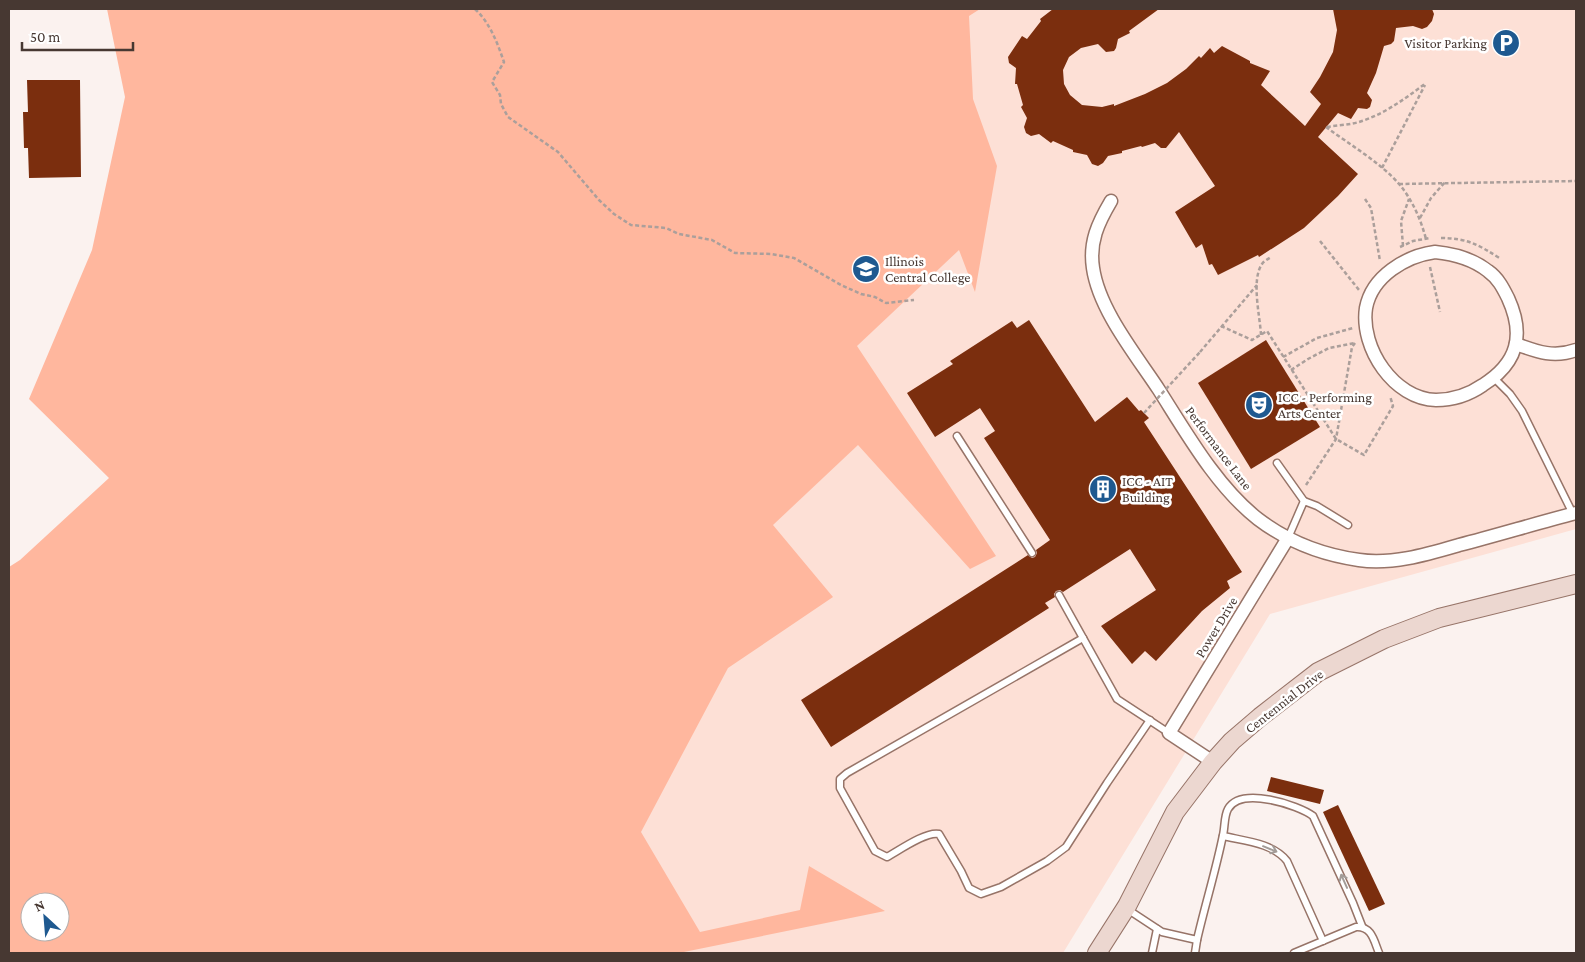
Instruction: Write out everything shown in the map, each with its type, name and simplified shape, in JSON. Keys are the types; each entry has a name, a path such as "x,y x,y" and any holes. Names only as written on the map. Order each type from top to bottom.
{"main road":[{"name":"Centennial Drive","path":"1097,953 1126,908 1175,812 1213,762 1232,741 1260,717 1318,672 1384,640 1439,618 1576,584"}],"street":[{"name":"Performance Lane","path":"1111,200 1095,229 1092,252 1097,288 1108,311 1178,420 1220,479 1258,519 1288,538 1313,549 1360,560 1392,560 1434,552 1574,514"},
{"path":"1435,252 1460,256 1476,263 1496,277 1503,287 1514,312 1518,334 1516,344 1512,356 1494,378 1471,393 1436,400 1413,395 1398,386 1376,358 1365,324 1366,307 1370,294 1386,273 1402,263 1418,255 1435,252"},
{"path":"1516,344 1537,352 1562,355 1576,350"},
{"name":"Power Drive","path":"1169,733 1288,538"},
{"path":"1169,733 1213,762"}],"lane":[{"path":"1494,378 1510,394 1522,411 1574,514"},
{"path":"957,436 1032,553"},
{"path":"1277,463 1304,501 1317,506 1348,525"},
{"path":"1288,538 1304,501"},
{"path":"1058,595 1117,699 1169,733"},
{"path":"1083,638 847,773 840,779 840,788 875,852 887,857 926,836 935,833 939,834 969,888 981,894 1001,888 1048,861 1066,847 1150,720"},
{"path":"1195,953 1228,809 1237,800 1261,798 1292,806 1316,819 1362,926 1371,933 1379,953"},
{"path":"1223,836 1270,848 1283,856 1307,903 1322,941"},
{"path":"1126,908 1157,929 1197,940"},
{"path":"1294,953 1356,926 1362,926"},
{"path":"1152,953 1157,929"}],"path":[{"path":"475,9 483,17 497,41 504,62 492,82 500,95 501,104 508,117 558,152 599,200 614,214 631,225 666,228 679,234 712,240 735,253 771,254 794,258 841,285 886,303 914,300"},
{"path":"1382,168 1426,82 1408,97 1385,111 1360,122 1326,127 1382,168 1399,184 1409,199 1426,238 1440,312"},
{"path":"1399,184 1576,181"},
{"path":"1419,219 1431,198 1445,182"},
{"path":"1365,199 1370,208 1380,262 1387,256"},
{"path":"1403,246 1401,221 1409,199"},
{"path":"1398,248 1426,238 1449,238 1481,246 1501,259"},
{"path":"1320,241 1360,291"},
{"path":"1261,335 1257,284 1258,273 1263,263 1271,257"},
{"path":"1144,413 1200,352 1257,284"},
{"path":"1354,320 1355,343 1358,352"},
{"path":"1221,326 1252,340 1267,331 1336,439 1364,454 1392,406 1390,395"},
{"path":"1283,357 1317,338 1354,328"},
{"path":"1291,370 1329,348 1355,343"},
{"path":"1299,495 1336,439 1352,347 1355,343"}],"shaded area":[{"path":"107,9 980,9 969,16 973,99 997,166 975,292 959,250 857,346 996,556 970,569 858,445 773,525 833,597 728,668 641,832 700,932 800,910 809,866 885,911 679,953 9,953 9,567 20,560 109,478 29,399 92,250 125,97"},
{"name":"Illinois Central College","path":"140,9 1576,9 1576,529 1270,614 1063,953 196,953"}],"building":[{"path":"1053,9 1159,9 1129,31 1130,33 1118,39 1114,51 1106,52 1098,44 1081,48 1069,57 1063,70 1064,84 1070,95 1082,105 1102,107 1114,104 1114,106 1145,94 1167,83 1186,69 1199,56 1201,58 1210,48 1214,53 1222,46 1250,61 1250,63 1270,71 1261,85 1305,126 1321,104 1310,92 1333,52 1337,30 1333,9 1432,9 1434,14 1432,21 1427,27 1422,29 1413,26 1396,28 1394,41 1384,46 1376,73 1367,93 1372,100 1370,107 1367,109 1358,108 1351,119 1338,113 1318,137 1358,174 1304,228 1259,257 1258,255 1218,275 1212,264 1209,265 1202,244 1196,248 1175,212 1215,186 1179,132 1166,148 1161,148 1155,143 1122,151 1122,153 1108,156 1098,166 1092,164 1087,155 1073,152 1073,150 1053,141 1051,143 1039,134 1031,136 1026,133 1024,127 1027,118 1021,107 1023,105 1017,84 1015,84 1016,68 1009,63 1008,57 1022,36 1027,39 1041,21 1040,19"},
{"path":"27,80 80,80 81,177 29,178 28,148 24,148 23,112 28,112"},
{"name":"ICC - AIT Building","path":"1029,320 1095,422 1127,397 1139,411 1141,410 1149,418 1144,422 1242,572 1227,581 1230,588 1202,611 1156,661 1145,651 1132,664 1101,626 1156,590 1130,549 1063,592 1060,590 1056,591 1055,597 1045,603 1049,608 831,747 801,700 1028,555 1032,558 1035,557 1036,550 1050,540 984,438 995,431 980,408 935,437 907,393 953,364 950,361 1012,321 1017,328"},
{"name":"ICC - Performing Arts Center","path":"1266,340 1320,427 1251,469 1198,383"},
{"path":"1271,777 1324,790 1320,804 1267,791"},
{"path":"1338,805 1385,904 1369,911 1323,812"}],"place":[{"name":"Visitor Parking","path":"1506,43"},
{"name":"Illinois Central College","path":"866,269"},
{"name":"ICC - Performing Arts Center","path":"1259,405"},
{"name":"ICC - AIT Building","path":"1103,489"}]}
